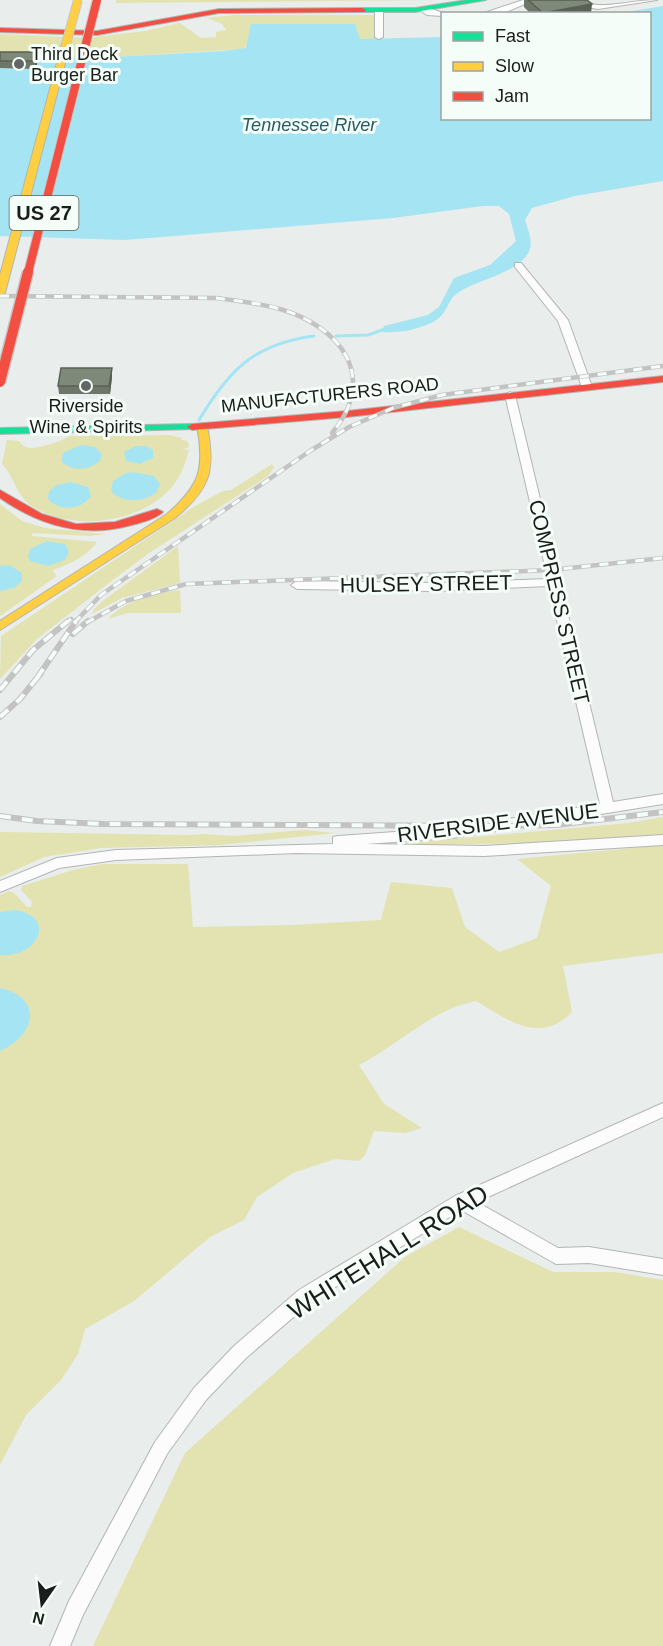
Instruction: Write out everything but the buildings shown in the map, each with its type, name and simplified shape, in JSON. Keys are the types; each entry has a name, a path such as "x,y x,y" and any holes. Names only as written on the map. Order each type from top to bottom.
{"main road":[{"path":"66,45 72,0"},
{"name":"US 27","path":"0,293 78,0"},
{"name":"US 27","path":"0,382 87,45 96,0"},
{"path":"87,45 110,0"},
{"path":"419,9 466,0"},
{"path":"0,30 87,33 128,29 190,14 219,11 419,9 482,0"},
{"path":"0,248 30,182"},
{"name":"MANUFACTURERS ROAD","path":"0,431 197,427 347,414 663,379"},
{"path":"0,492 25,511 51,524 94,529 135,522 154,514 177,499 192,482 197,427"},
{"path":"0,626 171,516 193,499 207,473 209,455 197,427"}],"street":[{"path":"495,12 531,0"},
{"path":"582,0 590,6 601,7 653,0"},
{"path":"419,9 441,14"},
{"path":"379,38 380,10"},
{"path":"518,265 563,320 586,387"},
{"name":"COMPRESS STREET","path":"510,395 608,809"},
{"name":"HULSEY STREET","path":"297,585 436,587 555,582"},
{"name":"RIVERSIDE AVENUE","path":"296,848 327,842 452,833 663,799"},
{"path":"0,887 57,863 116,855 296,848 484,851 663,840"},
{"name":"WHITEHALL ROAD","path":"60,1646 76,1608 161,1448 200,1394 240,1352 305,1296 461,1201 663,1110"},
{"path":"461,1201 556,1256 590,1254 663,1267"}],"green space":[{"path":"117,0 433,0 115,3"},
{"path":"234,15 376,15 376,39 360,39 354,24 252,24 244,49 96,58 0,55 0,34 86,38 145,31 180,23 201,38 216,37 216,32 226,30 222,24 207,18"},
{"path":"170,435 182,438 181,440 187,441 189,445 188,448 181,449 189,450 177,480 164,495 148,506 109,520 67,519 47,514 25,501 2,464 7,440 19,441 31,448 51,444 68,436"},
{"path":"272,464 274,467 268,476 149,553 37,639 0,679 1,636 195,506 223,491 231,490"},
{"path":"0,504 22,521 45,528 106,534 90,536 32,533 32,536 97,542 83,556 53,570 56,576 54,578 0,616"},
{"path":"178,546 180,583 122,598 92,614 104,600"},
{"path":"180,590 181,613 128,613 108,619 132,602 151,595"},
{"path":"663,817 663,835 543,843 408,845 407,843 629,823"},
{"path":"304,830 335,833 221,845 101,848 44,857 0,877 0,832 234,836"},
{"path":"663,845 663,953 563,966 572,1012 560,1022 548,1027 536,1028 512,1022 476,1001 429,1020 359,1065 384,1104 422,1128 405,1133 374,1131 365,1155 359,1161 335,1159 293,1173 257,1197 244,1220 210,1237 134,1301 85,1329 78,1354 61,1380 26,1415 0,1465 0,895 9,891 14,893 27,907 31,907 32,902 21,890 22,886 73,870 102,864 188,864 193,927 381,920 391,882 452,888 465,927 499,952 537,938 551,886 517,859"},
{"path":"459,1227 553,1272 614,1272 663,1280 663,1646 93,1646 185,1453 405,1257"}],"water":[{"name":"Tennessee River","path":"663,6 663,181 575,196 532,208 525,220 530,237 529,251 521,262 462,290 452,298 444,313 437,320 419,328 382,332 384,326 428,315 439,307 454,278 490,265 516,241 509,214 499,206 393,218 125,240 0,236 0,55 96,58 223,51 246,48 251,24 355,24 360,39 441,37 441,120 651,120 651,12 627,12"},
{"path":"82,445 95,447 102,454 100,461 82,469 72,468 63,463 61,459 64,452"},
{"path":"136,446 146,446 153,450 153,458 140,464 126,461 124,452"},
{"path":"132,472 154,476 160,484 156,493 139,500 127,500 111,491 113,481"},
{"path":"70,482 88,487 91,496 87,501 70,508 58,506 48,499 49,491 57,485"},
{"path":"47,541 65,544 69,552 65,560 48,566 30,561 28,557 30,549"},
{"path":"9,565 22,573 22,581 14,588 0,591 0,566"},
{"path":"15,910 28,914 36,921 39,928 38,937 24,951 13,955 0,955 0,912"},
{"path":"0,988 24,1000 29,1008 30,1017 21,1036 0,1051"}],"waterway":[{"path":"336,336 368,335 385,329"},
{"path":"199,420 221,387 245,362 275,345 314,336"}],"railway":[{"path":"0,296 216,298 272,307 302,317 336,341 346,357 352,374 352,393 346,412 332,433"},
{"path":"74,623 101,595 310,451 349,427 393,408 442,395 663,366"},
{"path":"86,623 126,601 186,584 551,570 663,558"},
{"path":"66,623 71,619"},
{"path":"0,690 33,650 68,621"},
{"path":"37,678 76,621"},
{"path":"73,634 88,621"},
{"path":"37,678 41,673"},
{"path":"0,717 20,699 37,678"},
{"path":"0,816 37,821 104,824 497,826 556,825 663,812"}],"traffic: fast":[{"path":"362,10 415,10 482,0"},
{"path":"0,431 192,427"}],"traffic: slow":[{"path":"66,44 78,0"},
{"path":"0,293 66,44"},
{"path":"0,626 183,506 199,487 204,477 206,455 202,426"}],"traffic: jam":[{"path":"0,382 97,0"},
{"path":"0,30 97,33 219,11 362,10"},
{"path":"192,427 347,414 663,379"},
{"path":"0,493 38,516 76,527 115,526 157,512"}],"place":[{"name":"Third Deck Burger Bar","path":"19,64"},
{"name":"Riverside Wine & Spirits","path":"86,386"}]}
